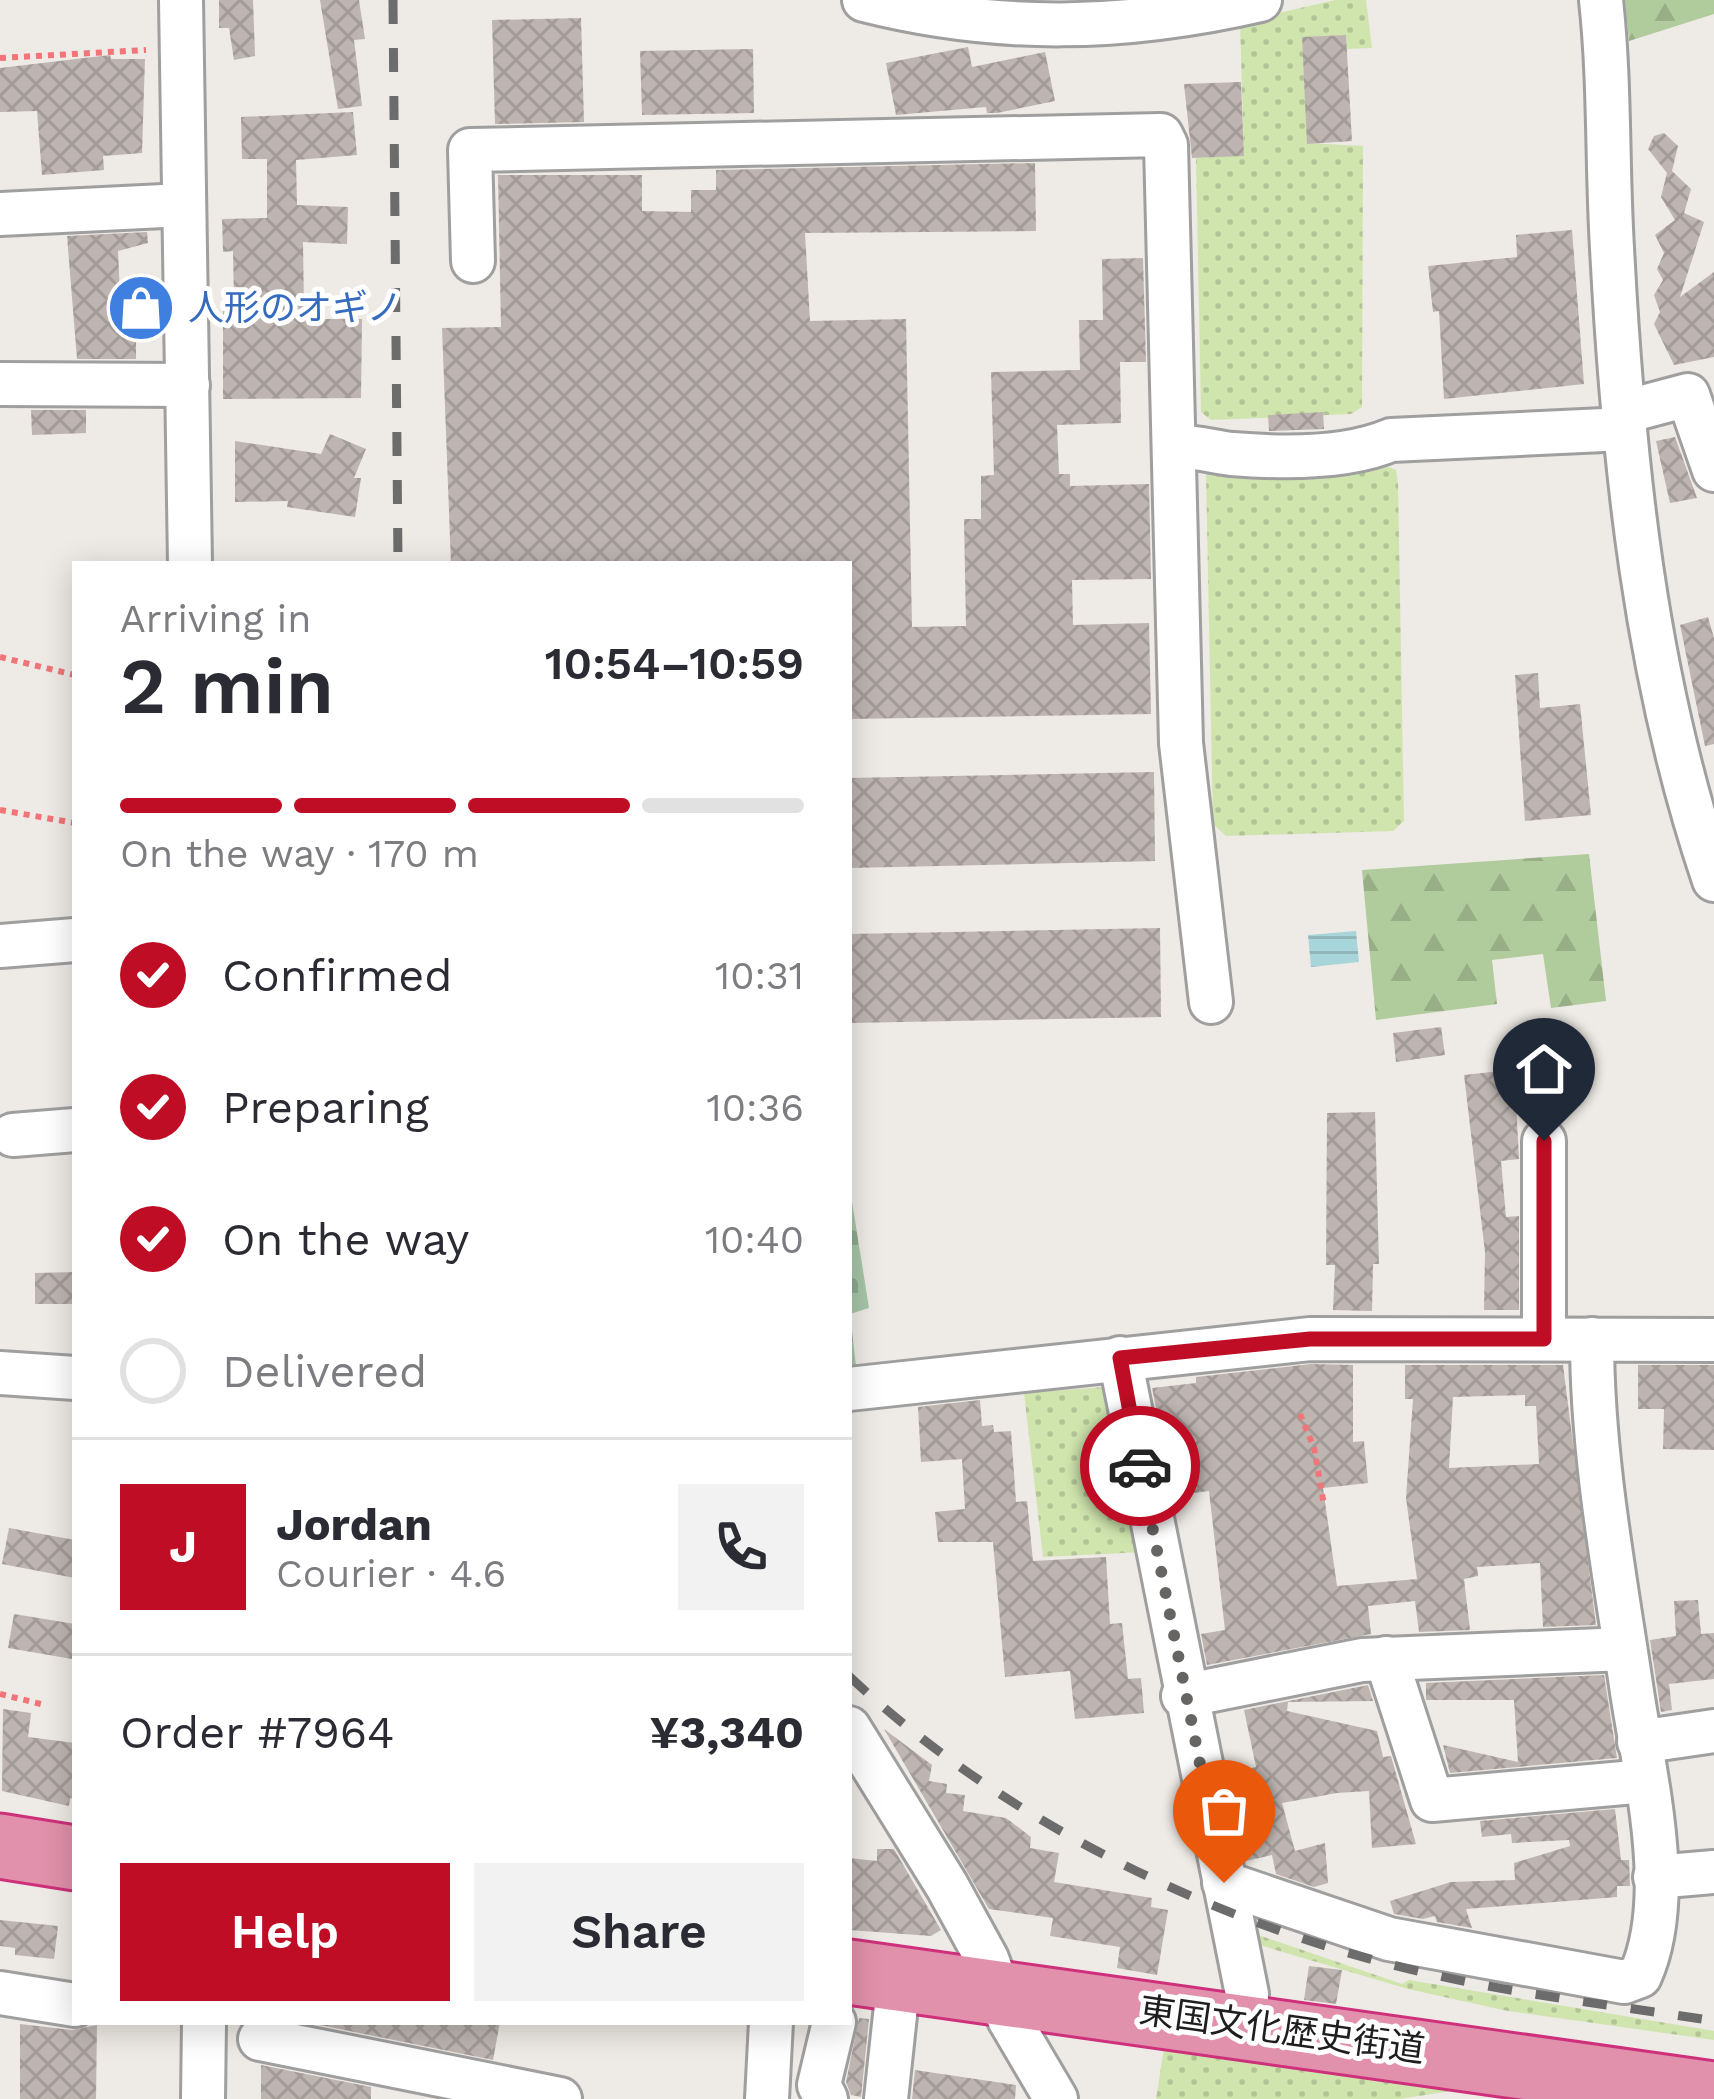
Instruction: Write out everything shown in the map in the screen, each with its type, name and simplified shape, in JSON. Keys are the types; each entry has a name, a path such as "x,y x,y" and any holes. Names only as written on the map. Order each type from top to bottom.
{"highway":[{"path":"0,1846 72,1858"},
{"name":"東国文化歴史街道","path":"874,1975 1246,2024 1630,2091 1714,2095"}],"street":[{"path":"181,0 190,561"},
{"path":"864,0 975,23 1078,27 1168,20 1260,0"},
{"path":"1601,0 1625,421 1660,691 1684,790 1714,880"},
{"path":"473,261 470,150 1150,132 1166,145 1180,743 1211,1002"},
{"path":"0,214 184,205"},
{"path":"0,384 188,385"},
{"path":"1176,447 1202,445 1228,454 1363,452 1391,440 1625,421 1688,395 1714,470"},
{"path":"0,946 72,940"},
{"path":"13,1135 72,1130"},
{"path":"1544,1141 1544,1339"},
{"path":"852,1389 1310,1339 1714,1340"},
{"path":"1224,1883 1389,1939 1624,1982 1633,1981 1644,1968 1655,1877 1595,1412 1592,1339"},
{"path":"1120,1358 1183,1696 1246,1994 1246,2024"},
{"path":"0,1372 72,1378"},
{"path":"1183,1696 1386,1658 1625,1649"},
{"path":"1386,1658 1432,1800 1643,1761 1714,1731"},
{"path":"852,1733 947,1886 1056,2099"},
{"path":"1655,1877 1714,1872"},
{"path":"874,1975 886,2099"},
{"path":"0,1993 72,2005"},
{"path":"193,2025 203,2099"},
{"path":"767,2099 771,2025"},
{"path":"826,2099 819,2085 833,2025"},
{"path":"260,2039 542,2094"}],"path":[{"path":"0,58 152,50"},
{"path":"0,657 72,674"},
{"path":"0,810 72,822"},
{"path":"1300,1414 1314,1448 1324,1505"},
{"path":"0,1694 45,1705"}],"green space":[{"path":"1335,0 1366,0 1372,48 1347,49 1346,35 1302,38 1308,143 1363,146 1362,407 1351,414 1211,420 1201,412 1196,158 1244,155 1240,22"},
{"path":"1625,0 1714,0 1714,14 1629,41"},
{"path":"1383,465 1396,470 1398,484 1404,821 1393,831 1226,836 1213,824 1206,473 1217,467"},
{"path":"1589,854 1606,1001 1551,1008 1543,954 1492,960 1497,1004 1376,1020 1362,870"},
{"path":"852,1202 869,1308 852,1313"},
{"path":"852,1331 857,1375 852,1376"},
{"path":"1105,1387 1144,1552 1043,1557 1024,1393"},
{"path":"1255,1934 1402,1984 1409,1980 1714,2031 1714,2040 1508,2011 1408,1989 1249,1942"},
{"path":"1165,2042 1471,2088 1399,2099 1156,2099"}],"water":[{"path":"1356,931 1359,962 1311,967 1308,935"}],"building":[{"path":"219,0 253,0 255,56 234,60 229,28 219,28"},
{"path":"320,0 359,0 365,39 354,40 362,106 338,109"},
{"path":"581,18 584,122 495,124 492,20"},
{"path":"1346,35 1352,141 1307,144 1302,37"},
{"path":"968,47 972,67 1045,52 1055,101 997,113 987,113 986,107 896,115 886,63"},
{"path":"753,49 754,113 642,115 640,51"},
{"path":"110,55 111,59 145,59 142,153 103,156 104,170 42,175 37,111 0,112 0,68"},
{"path":"1241,82 1244,156 1192,158 1184,84"},
{"path":"353,112 357,155 296,160 297,205 348,207 347,244 303,242 304,311 311,311 311,319 362,319 361,398 223,399 223,301 234,301 233,251 223,252 222,219 267,218 267,159 242,159 241,117"},
{"path":"1664,133 1678,146 1672,171 1691,189 1684,213 1704,222 1680,297 1714,272 1714,357 1674,365 1654,324 1660,312 1654,295 1663,280 1657,269 1664,253 1655,235 1675,220 1661,197 1667,173 1648,149 1654,136"},
{"path":"1035,163 1036,231 805,233 810,321 906,319 912,627 966,626 964,519 981,519 981,476 994,475 991,372 1080,370 1079,320 1103,320 1102,259 1143,258 1146,362 1120,362 1121,423 1057,425 1059,474 1070,474 1070,486 1149,484 1151,579 1072,580 1073,625 1149,623 1151,714 852,719 852,561 451,561 442,328 501,327 498,175 642,175 642,211 691,212 691,190 716,190 716,170"},
{"path":"1572,230 1584,384 1444,399 1439,311 1433,312 1428,266 1517,257 1516,235"},
{"path":"147,232 148,243 118,251 120,294 150,294 149,323 136,323 136,359 77,359 67,236"},
{"path":"31,410 86,410 86,433 32,435"},
{"path":"1323,412 1324,429 1269,431 1268,415"},
{"path":"330,434 366,449 354,478 361,478 355,517 287,507 288,501 235,502 235,441 321,454"},
{"path":"1675,437 1697,498 1670,503 1656,441"},
{"path":"1708,617 1714,638 1714,744 1705,746 1680,625"},
{"path":"1538,673 1540,708 1580,704 1591,815 1525,821 1515,675"},
{"path":"1154,772 1155,861 852,868 852,778"},
{"path":"1160,928 1161,1017 852,1023 852,934"},
{"path":"1441,1027 1445,1055 1396,1062 1393,1033"},
{"path":"1564,1064 1567,1093 1516,1102 1519,1159 1501,1161 1506,1217 1519,1216 1519,1310 1484,1310 1485,1252 1464,1075"},
{"path":"1375,1112 1379,1264 1373,1264 1372,1311 1333,1310 1335,1265 1326,1265 1327,1113"},
{"path":"72,1272 72,1304 35,1304 35,1273"},
{"path":"1311,1364 1353,1365 1353,1442 1364,1441 1368,1483 1323,1488 1337,1586 1417,1579 1406,1498 1413,1399 1405,1399 1405,1365 1563,1365 1596,1625 1543,1627 1540,1563 1477,1567 1478,1576 1464,1579 1470,1630 1419,1632 1415,1601 1368,1606 1371,1634 1207,1665 1201,1634 1225,1630 1209,1491 1194,1493 1192,1474 1170,1476 1152,1388 1196,1383 1196,1377","holes":["1525,1395 1525,1406 1536,1406 1539,1464 1449,1468 1453,1397"]},
{"path":"1638,1365 1714,1365 1714,1450 1663,1449 1664,1409 1638,1409"},
{"path":"980,1400 982,1426 993,1425 994,1432 1011,1431 1016,1502 1027,1501 1033,1561 1106,1557 1110,1624 1122,1623 1128,1679 1141,1678 1144,1713 1075,1719 1070,1671 1005,1677 993,1542 938,1542 935,1512 965,1509 962,1459 921,1462 918,1407"},
{"path":"9,1528 72,1539 72,1577 2,1564"},
{"path":"1698,1600 1701,1634 1714,1633 1714,1679 1669,1684 1672,1710 1661,1712 1650,1640 1676,1636 1674,1601"},
{"path":"14,1614 72,1624 72,1659 8,1648"},
{"path":"1604,1675 1617,1758 1450,1773 1443,1745 1518,1762 1514,1700 1426,1700 1426,1683"},
{"path":"1368,1685 1373,1701 1288,1702 1287,1711 1377,1731 1383,1757 1391,1756 1416,1844 1372,1848 1369,1791 1337,1793 1282,1803 1295,1851 1325,1843 1328,1883 1314,1887 1276,1874 1272,1855 1246,1861 1229,1773 1256,1767 1244,1710"},
{"path":"3,1709 31,1713 28,1737 72,1743 69,1806 2,1791"},
{"path":"884,1729 932,1765 929,1781 947,1784 946,1793 965,1795 963,1811 1006,1818 1031,1837 1030,1848 1059,1853 1054,1882 1152,1898 1151,1907 1168,1910 1157,1975 1117,1968 1120,1947 1050,1936 1053,1918 989,1909"},
{"path":"1615,1809 1621,1860 1629,1860 1630,1886 1617,1886 1617,1897 1466,1909 1472,1928 1437,1922 1435,1916 1394,1914 1390,1901 1451,1882 1515,1880 1514,1863 1570,1846 1569,1840 1512,1843 1511,1834 1482,1837 1480,1821"},
{"path":"877,1849 894,1849 941,1930 931,1936 852,1930 852,1858 877,1861"},
{"path":"0,1920 58,1926 54,1959 15,1955 15,1948 0,1946"},
{"path":"1309,1966 1342,1970 1336,2004 1304,2000"},
{"path":"859,2018 869,2019 861,2097 851,2095 846,2082"},
{"path":"20,2024 72,2030 97,2025 96,2099 20,2099"},
{"path":"320,2025 499,2025 493,2060"},
{"path":"261,2065 371,2087 371,2099 261,2099"},
{"path":"915,2070 1016,2085 1015,2099 912,2099"}],"railway":[{"path":"393,0 398,561"},
{"path":"852,1679 911,1730 1048,1824 1122,1864 1277,1930 1435,1975 1714,2021"}],"way so far":[{"path":"1140,1466 1224,1883"}],"place":[{"name":"人形のオギノ","path":"141,308"}],"route":[{"path":"1140,1466 1120,1358 1310,1339 1544,1339 1544,1141"}]}
